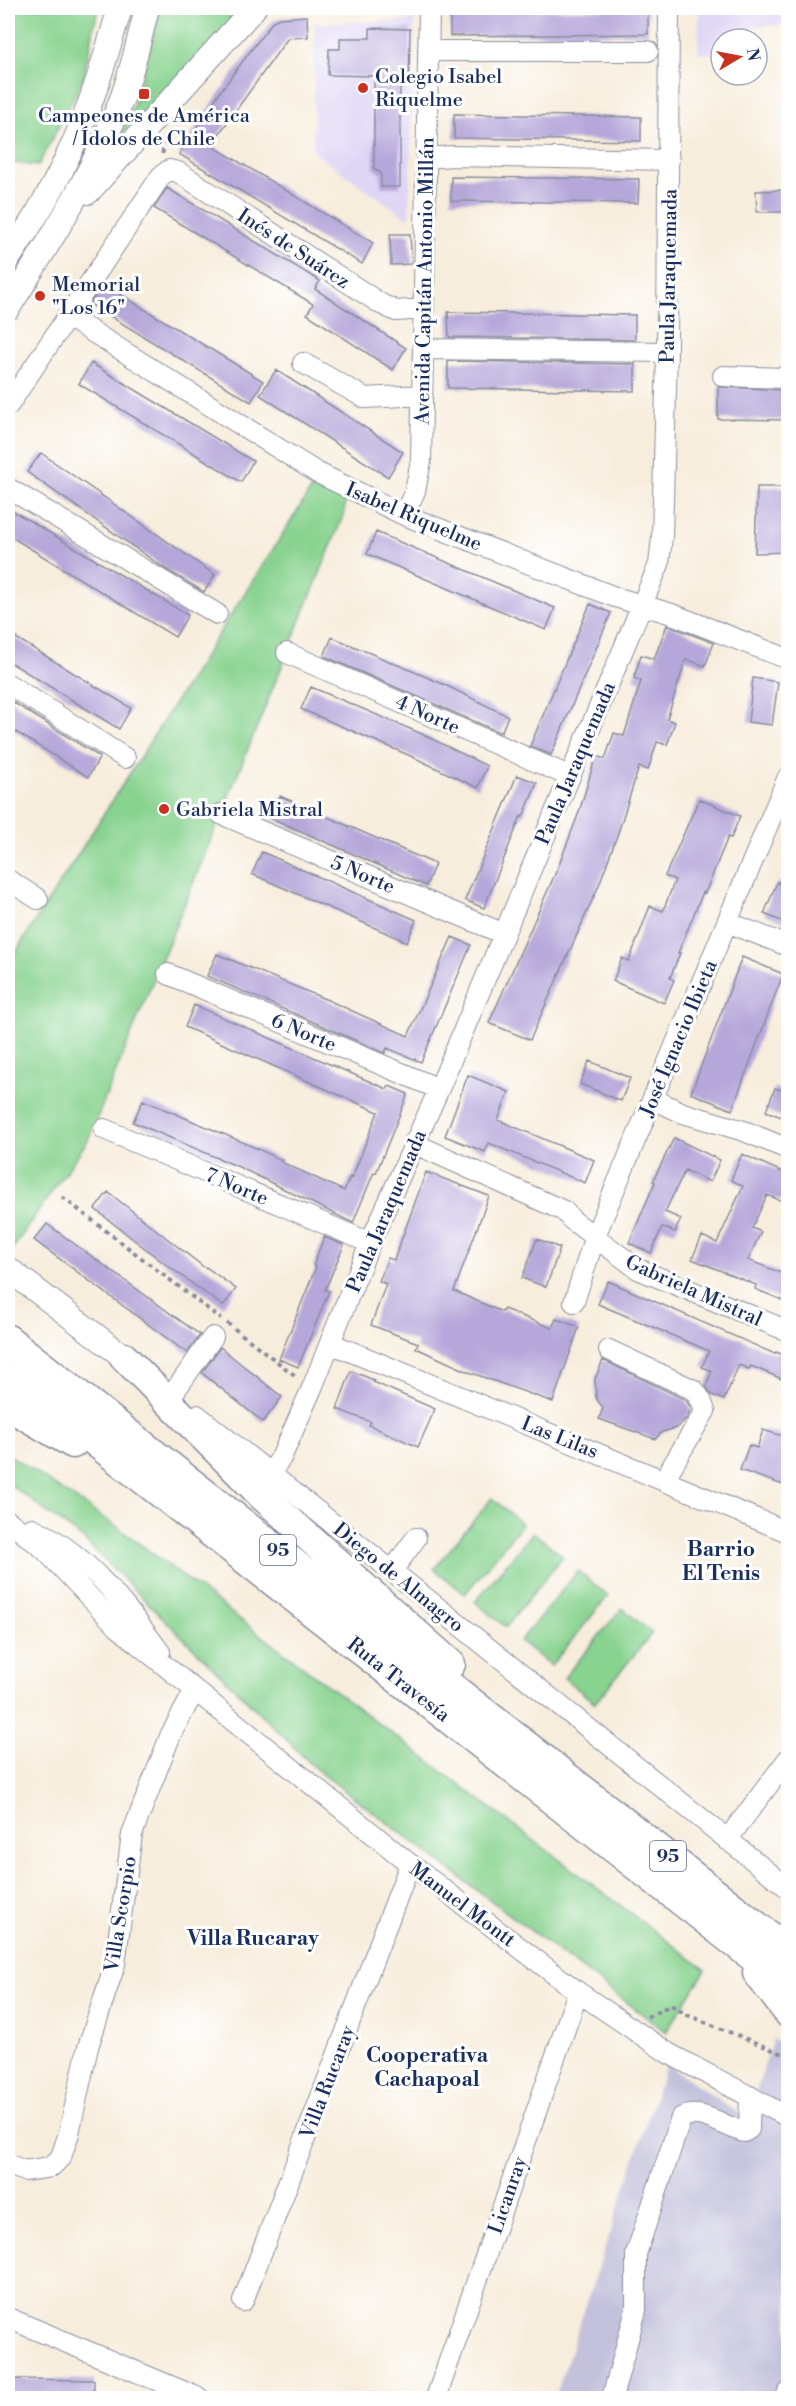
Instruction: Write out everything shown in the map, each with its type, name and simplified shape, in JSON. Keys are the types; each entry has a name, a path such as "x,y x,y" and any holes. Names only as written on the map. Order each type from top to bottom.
{"highway":[{"name":"Ruta Travesía","path":"8,1339 789,1950"},
{"path":"124,1357 262,1496 447,1660 548,1761"},
{"name":"Ruta Travesía","path":"8,1374 789,1985"},
{"path":"8,1406 146,1482"},
{"path":"733,1943 789,2013"}],"main road":[{"path":"8,259 67,160 94,93 120,8"},
{"path":"8,308 63,221 93,164 120,103 147,8"},
{"path":"63,221 254,8"},
{"name":"Diego de Almagro","path":"8,1269 124,1357"}],"street":[{"name":"Avenida Capitán Antonio Millán","path":"404,515 415,491 420,471 429,8"},
{"name":"Paula Jaraquemada","path":"270,1473 281,1458 312,1388 370,1243 439,1089 658,564 662,537 668,352 669,8"},
{"path":"428,51 648,51"},
{"path":"426,158 453,156 669,160"},
{"name":"Inés de Suárez","path":"67,316 161,176 169,170 178,172 381,304 396,310 424,309"},
{"path":"8,406 67,316"},
{"name":"Isabel Riquelme","path":"67,316 316,472 404,515 615,597 672,614 789,659"},
{"path":"423,349 668,352"},
{"path":"303,363 364,398 422,395"},
{"path":"723,376 789,378"},
{"path":"8,488 217,614"},
{"name":"4 Norte","path":"286,653 569,776"},
{"path":"8,684 125,758"},
{"name":"José Ignacio Ibieta","path":"574,1302 595,1236 789,777"},
{"name":"5 Norte","path":"221,814 504,934"},
{"path":"8,880 38,899"},
{"path":"727,922 789,946"},
{"name":"6 Norte","path":"168,974 439,1089"},
{"path":"653,1099 684,1113 744,1131 789,1149"},
{"name":"7 Norte","path":"104,1129 370,1243"},
{"name":"Gabriela Mistral","path":"413,1143 555,1206 638,1269 789,1331"},
{"path":"172,1395 213,1337"},
{"name":"Las Lilas","path":"330,1343 789,1532"},
{"path":"609,1350 694,1390 701,1400 705,1411 664,1480"},
{"name":"Diego de Almagro","path":"124,1357 789,1888"},
{"name":"Manuel Montt","path":"8,1520 43,1533 73,1553 126,1609 176,1673 410,1864 578,1992 668,2053 789,2117"},
{"path":"392,1571 416,1538"},
{"name":"Villa Scorpio","path":"8,2164 24,2171 51,2166 61,2157 69,2133 88,2047 115,1964 132,1834 171,1734 195,1690"},
{"path":"727,1840 789,1759"},
{"name":"Villa Rucaray","path":"243,2301 410,1864"},
{"name":"Licanray","path":"436,2398 578,1992"},
{"path":"612,2398 636,2310 638,2286 636,2254 681,2118 689,2114 698,2114 744,2132 748,2129 750,2096"},
{"path":"8,2318 199,2398"},
{"path":"786,2398 789,2392"}],"path":[{"path":"62,1197 312,1388"},
{"path":"629,2026 670,2005 685,2014 789,2056"}],"shaded area":[{"path":"699,8 788,8 788,25 709,27 709,53 698,53"},
{"name":"Colegio Isabel Riquelme","path":"414,21 409,219 313,152 315,23"},
{"path":"773,2039 788,2048 788,2398 555,2398 666,2064 747,2119"}],"green space":[{"path":"17,8 98,8 83,80 38,166 8,162 8,124"},
{"path":"161,8 245,8 118,143 134,104"},
{"path":"314,485 345,500 344,514 88,1140 8,1255 8,964"},
{"path":"8,1454 120,1529 706,1970 666,2032 316,1769 83,1539 8,1483"},
{"path":"492,1498 522,1524 465,1594 434,1569"},
{"path":"533,1532 563,1556 506,1627 475,1602"},
{"path":"578,1571 608,1596 551,1666 520,1641"},
{"path":"622,1608 652,1633 595,1703 564,1678"}],"building":[{"path":"648,9 648,34 450,36 450,11"},
{"path":"307,16 308,37 288,38 211,145 373,243 362,264 179,154 222,89 273,21 279,18"},
{"path":"370,28 410,29 409,84 400,84 400,187 381,187 381,173 374,169 374,76 328,75 329,49 340,49 340,38 370,38"},
{"path":"454,114 641,117 641,141 454,138"},
{"path":"451,177 639,179 638,203 451,201"},
{"path":"167,188 320,281 315,289 406,348 393,370 307,314 313,304 154,208"},
{"path":"789,190 789,212 757,212 756,191"},
{"path":"390,234 410,234 412,264 391,265"},
{"path":"103,284 263,381 251,402 90,304"},
{"path":"448,312 635,315 635,340 449,337"},
{"path":"448,361 635,364 635,391 448,388"},
{"path":"91,363 253,461 241,482 79,384"},
{"path":"276,370 403,452 388,477 260,395"},
{"path":"718,387 786,390 785,420 718,419"},
{"path":"41,453 215,575 204,592 164,568 27,472"},
{"path":"757,487 789,487 789,552 755,553"},
{"path":"8,508 188,615 175,637 8,535"},
{"path":"376,532 555,608 546,630 367,554"},
{"path":"590,604 611,613 551,755 530,746"},
{"path":"667,625 714,643 705,666 686,659 667,719 675,722 667,745 657,742 648,770 639,767 599,885 530,1040 489,1023 559,865 579,812 596,756 605,759 614,733 624,736 641,681 634,678 641,655 654,659"},
{"path":"8,633 131,708 119,729 8,661"},
{"path":"332,637 443,684 508,716 501,733 324,656"},
{"path":"753,678 778,682 772,725 748,722"},
{"path":"311,687 422,734 487,766 478,788 413,757 301,709"},
{"path":"8,699 100,757 88,777 8,727"},
{"path":"517,775 537,783 523,817 521,816 484,908 465,900"},
{"path":"280,796 435,864 426,886 271,818"},
{"path":"699,799 740,816 731,838 728,837 705,893 703,892 678,953 680,953 670,978 674,980 664,1003 613,981 622,958 629,961 650,906 663,911 675,880 665,876"},
{"path":"262,852 416,920 407,942 252,874"},
{"path":"777,882 789,887 789,924 764,914"},
{"path":"452,937 471,945 421,1062 387,1048 385,1053 207,976 217,954 408,1036"},
{"path":"742,957 783,974 732,1110 691,1093"},
{"path":"194,1005 387,1089 389,1086 408,1094 353,1223 239,1167 133,1122 143,1100 247,1144 344,1191 350,1177 352,1178 378,1112 185,1027"},
{"path":"589,1061 630,1078 621,1101 580,1084"},
{"path":"468,1075 509,1092 498,1120 594,1160 585,1183 489,1143 485,1152 445,1136"},
{"path":"775,1088 789,1093 789,1120 766,1111"},
{"path":"674,1138 720,1160 710,1182 685,1170 665,1212 681,1219 675,1232 662,1227 651,1253 629,1243 655,1182 653,1181"},
{"path":"742,1154 789,1175 789,1204 767,1195 752,1228 761,1232 748,1260 789,1276 789,1303 755,1289 756,1285 692,1259 702,1236 717,1243 743,1186 731,1180"},
{"path":"426,1172 489,1196 454,1291 502,1312 504,1309 552,1328 556,1319 579,1327 553,1402 469,1372 416,1348 418,1343 371,1325 386,1284 379,1281 388,1258 394,1260"},
{"path":"108,1192 205,1268 236,1289 223,1306 95,1209"},
{"path":"47,1224 200,1335 187,1353 34,1240"},
{"path":"324,1237 344,1245 325,1290 329,1291 298,1367 279,1359 316,1267 313,1266"},
{"path":"537,1239 560,1248 546,1287 522,1278"},
{"path":"608,1281 775,1354 776,1352 789,1357 789,1382 751,1366 749,1369 739,1365 724,1400 712,1395 706,1386 712,1371 702,1367 709,1351 598,1304"},
{"path":"220,1347 282,1397 263,1422 202,1373"},
{"path":"603,1360 686,1400 691,1408 687,1418 676,1428 662,1432 655,1439 599,1419 603,1408 596,1398 595,1379"},
{"path":"351,1371 435,1409 418,1447 369,1425 371,1422 337,1409"},
{"path":"763,1430 789,1438 789,1487 740,1470 749,1445 757,1448"},
{"path":"8,2379 94,2380 94,2398 8,2398"}],"place":[{"name":"Colegio Isabel Riquelme","path":"363,88"},
{"name":"Campeones de América / Ídolos de Chile","path":"144,94"},
{"name":"Memorial \"Los 16\"","path":"40,296"},
{"name":"Gabriela Mistral","path":"164,809"}],"district":[{"name":"Barrio El Tenis","path":"721,1561"},
{"name":"Villa Rucaray","path":"253,1938"},
{"name":"Cooperativa Cachapoal","path":"427,2067"}]}
